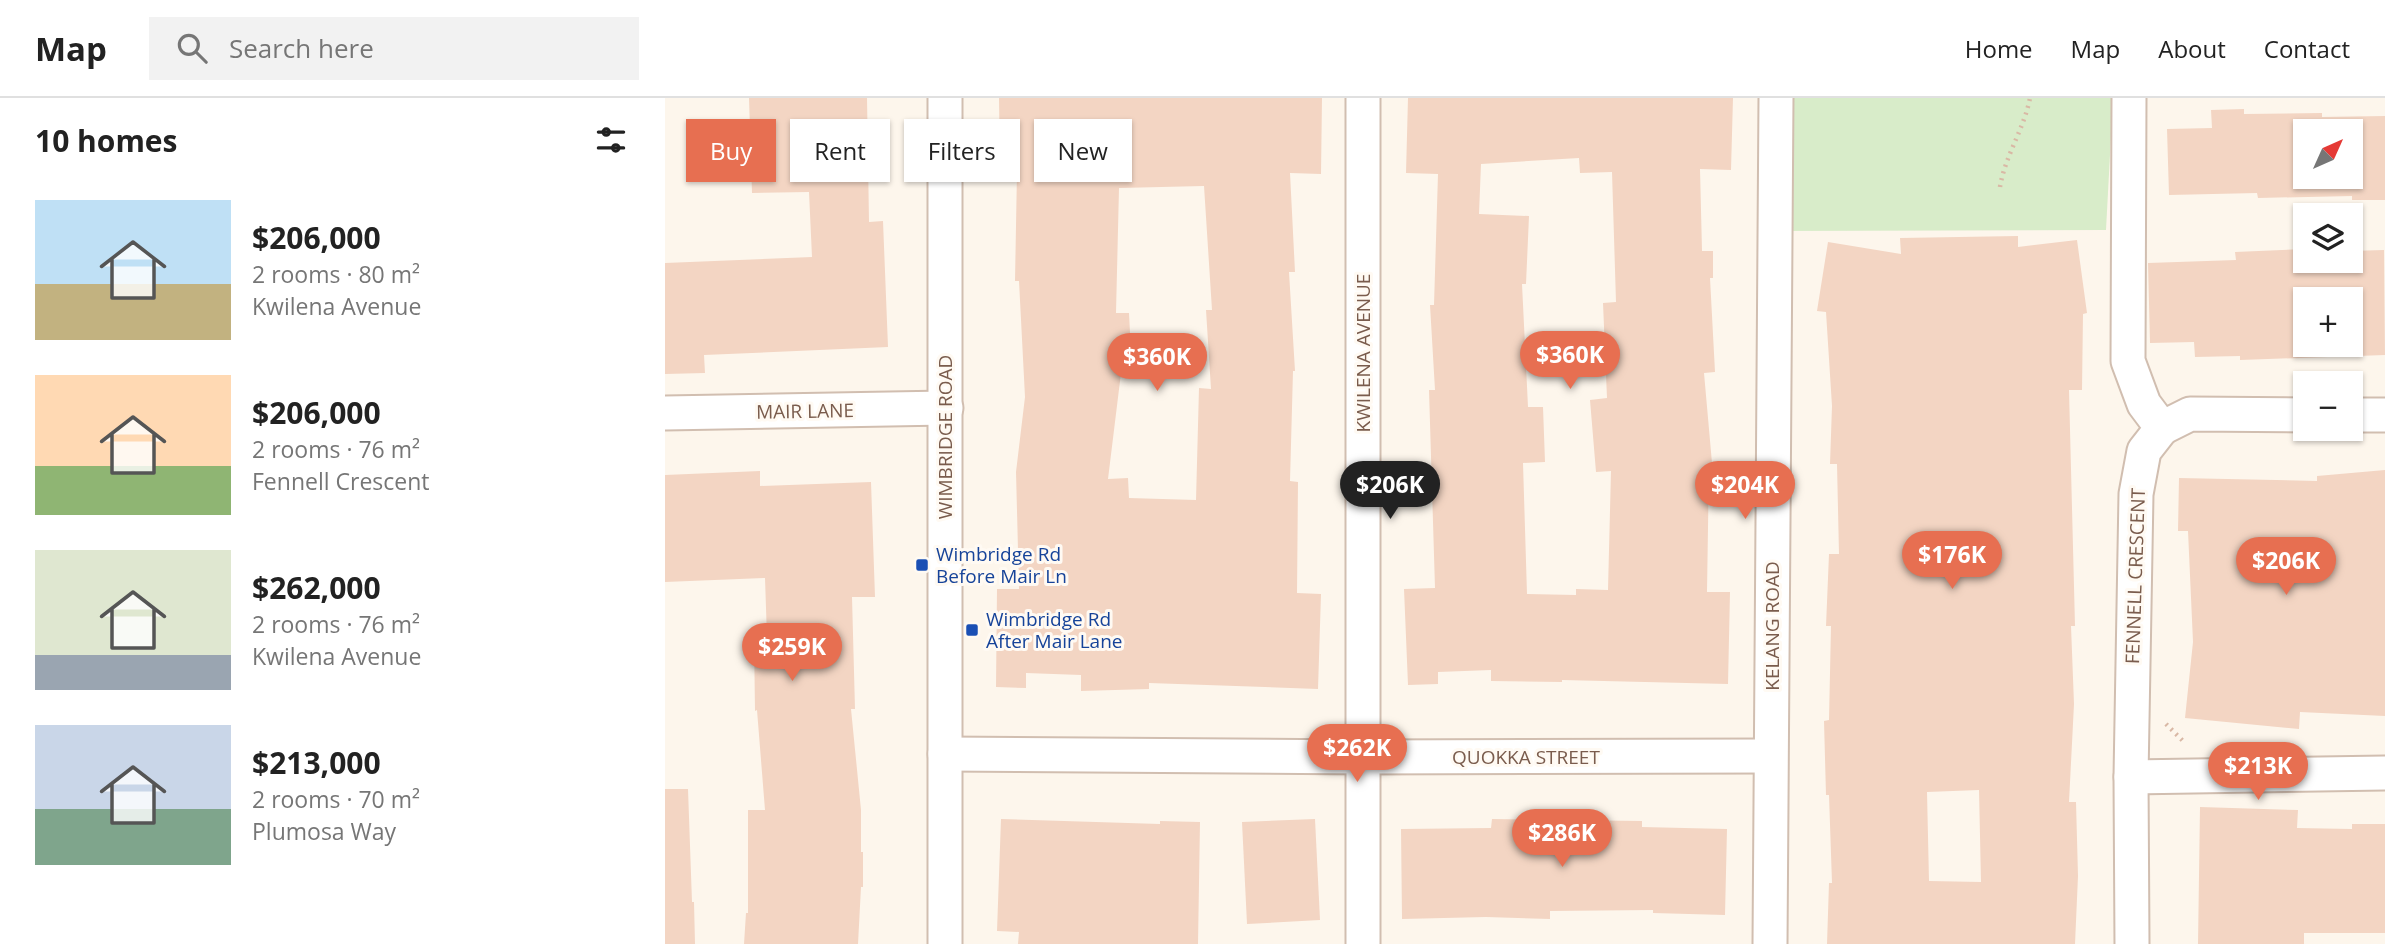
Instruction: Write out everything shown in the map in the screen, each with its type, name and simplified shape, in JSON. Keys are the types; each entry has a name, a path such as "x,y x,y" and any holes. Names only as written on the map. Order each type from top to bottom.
{"street":[{"name":"WIMBRIDGE ROAD","path":"945,98 945,944"},
{"name":"KWILENA AVENUE","path":"1363,98 1363,944"},
{"name":"KELANG ROAD","path":"1770,944 1776,98"},
{"path":"2129,98 2128,362 2144,404 2162,428 2190,414 2293,415"},
{"name":"MAIR LANE","path":"665,413 946,408"},
{"path":"2363,415 2385,415"},
{"name":"FENNELL CRESCENT","path":"2132,944 2131,777 2136,494 2144,451 2162,428"},
{"name":"QUOKKA STREET","path":"944,754 1770,756"},
{"path":"2131,777 2385,773"}],"path":[{"path":"2000,187 2004,168 2021,132 2030,98"},
{"path":"2132,695 2159,700 2168,728 2185,742 2195,746"}],"green space":[{"path":"1775,98 2113,98 2106,230 1775,231"}],"building":[{"path":"749,98 867,98 867,119 790,119 790,182 868,182 869,222 883,221 888,347 704,355 705,373 665,374 665,263 812,257 809,192 752,193 752,182 776,182 776,119 750,119"},
{"path":"999,98 1322,98 1321,174 1290,173 1295,272 1289,272 1295,371 1290,481 1298,482 1297,593 1321,594 1318,689 1149,683 1149,689 1081,691 1081,675 1026,673 1026,688 996,687 997,589 1019,589 1016,472 1025,397 1019,281 1015,281 1020,119 999,119","holes":["1204,186 1212,310 1206,310 1211,389 1199,388 1196,500 1129,498 1128,478 1108,479 1121,373 1132,372 1129,313 1116,313 1119,188"]},
{"path":"1408,98 1733,98 1731,170 1700,169 1702,251 1713,251 1713,278 1710,278 1715,372 1704,373 1712,463 1709,463 1707,592 1730,592 1728,684 1491,681 1491,670 1438,672 1438,684 1408,685 1404,589 1435,588 1429,390 1435,390 1430,305 1434,305 1438,174 1406,173","holes":["1579,158 1580,173 1612,172 1616,302 1603,303 1607,398 1590,400 1596,472 1611,471 1608,590 1576,589 1576,595 1527,594 1523,463 1545,462 1543,407 1528,407 1522,284 1526,284 1529,216 1479,214 1481,164"]},
{"path":"2244,109 2244,114 2322,113 2322,117 2385,116 2385,200 2352,200 2352,196 2258,198 2257,193 2169,195 2167,129 2212,128 2211,110"},
{"path":"2018,236 2018,247 2077,240 2087,313 2083,314 2082,390 2069,390 2075,626 2071,626 2074,704 2069,802 2076,802 2078,876 2075,944 1827,944 1829,883 1832,883 1824,721 1829,720 1831,626 1826,626 1829,554 1839,554 1837,464 1830,464 1832,406 1826,312 1817,311 1828,242 1901,254 1900,238","holes":["1979,790 1981,882 1929,881 1927,792"]},
{"path":"2293,250 2293,273 2363,273 2363,251 2384,250 2385,355 2363,356 2363,287 2293,287 2293,357 2327,357 2240,360 2240,356 2195,357 2194,342 2150,343 2148,263 2236,260 2235,252"},
{"path":"2385,470 2385,716 2300,712 2299,729 2185,718 2193,642 2188,531 2178,531 2179,478 2317,481 2317,476"},
{"path":"760,471 760,486 871,482 875,597 852,597 855,709 851,709 863,852 858,944 744,944 748,913 748,810 765,810 757,710 755,711 754,638 767,638 765,578 665,582 665,475"},
{"path":"665,789 688,789 695,944 665,944"},
{"path":"2200,807 2298,810 2297,828 2352,829 2352,824 2385,824 2385,933 2304,933 2304,944 2198,944"},
{"path":"1001,819 1160,824 1160,821 1200,822 1198,944 1018,944 1019,932 997,931"},
{"path":"1315,819 1320,920 1247,924 1242,822"},
{"path":"1492,819 1642,821 1642,827 1727,829 1725,915 1653,913 1653,910 1550,911 1550,919 1402,919 1401,829 1491,828"}],"place":[{"name":"Wimbridge Rd Before Mair Ln","path":"922,565"},
{"name":"Wimbridge Rd After Mair Lane","path":"972,630"}]}
